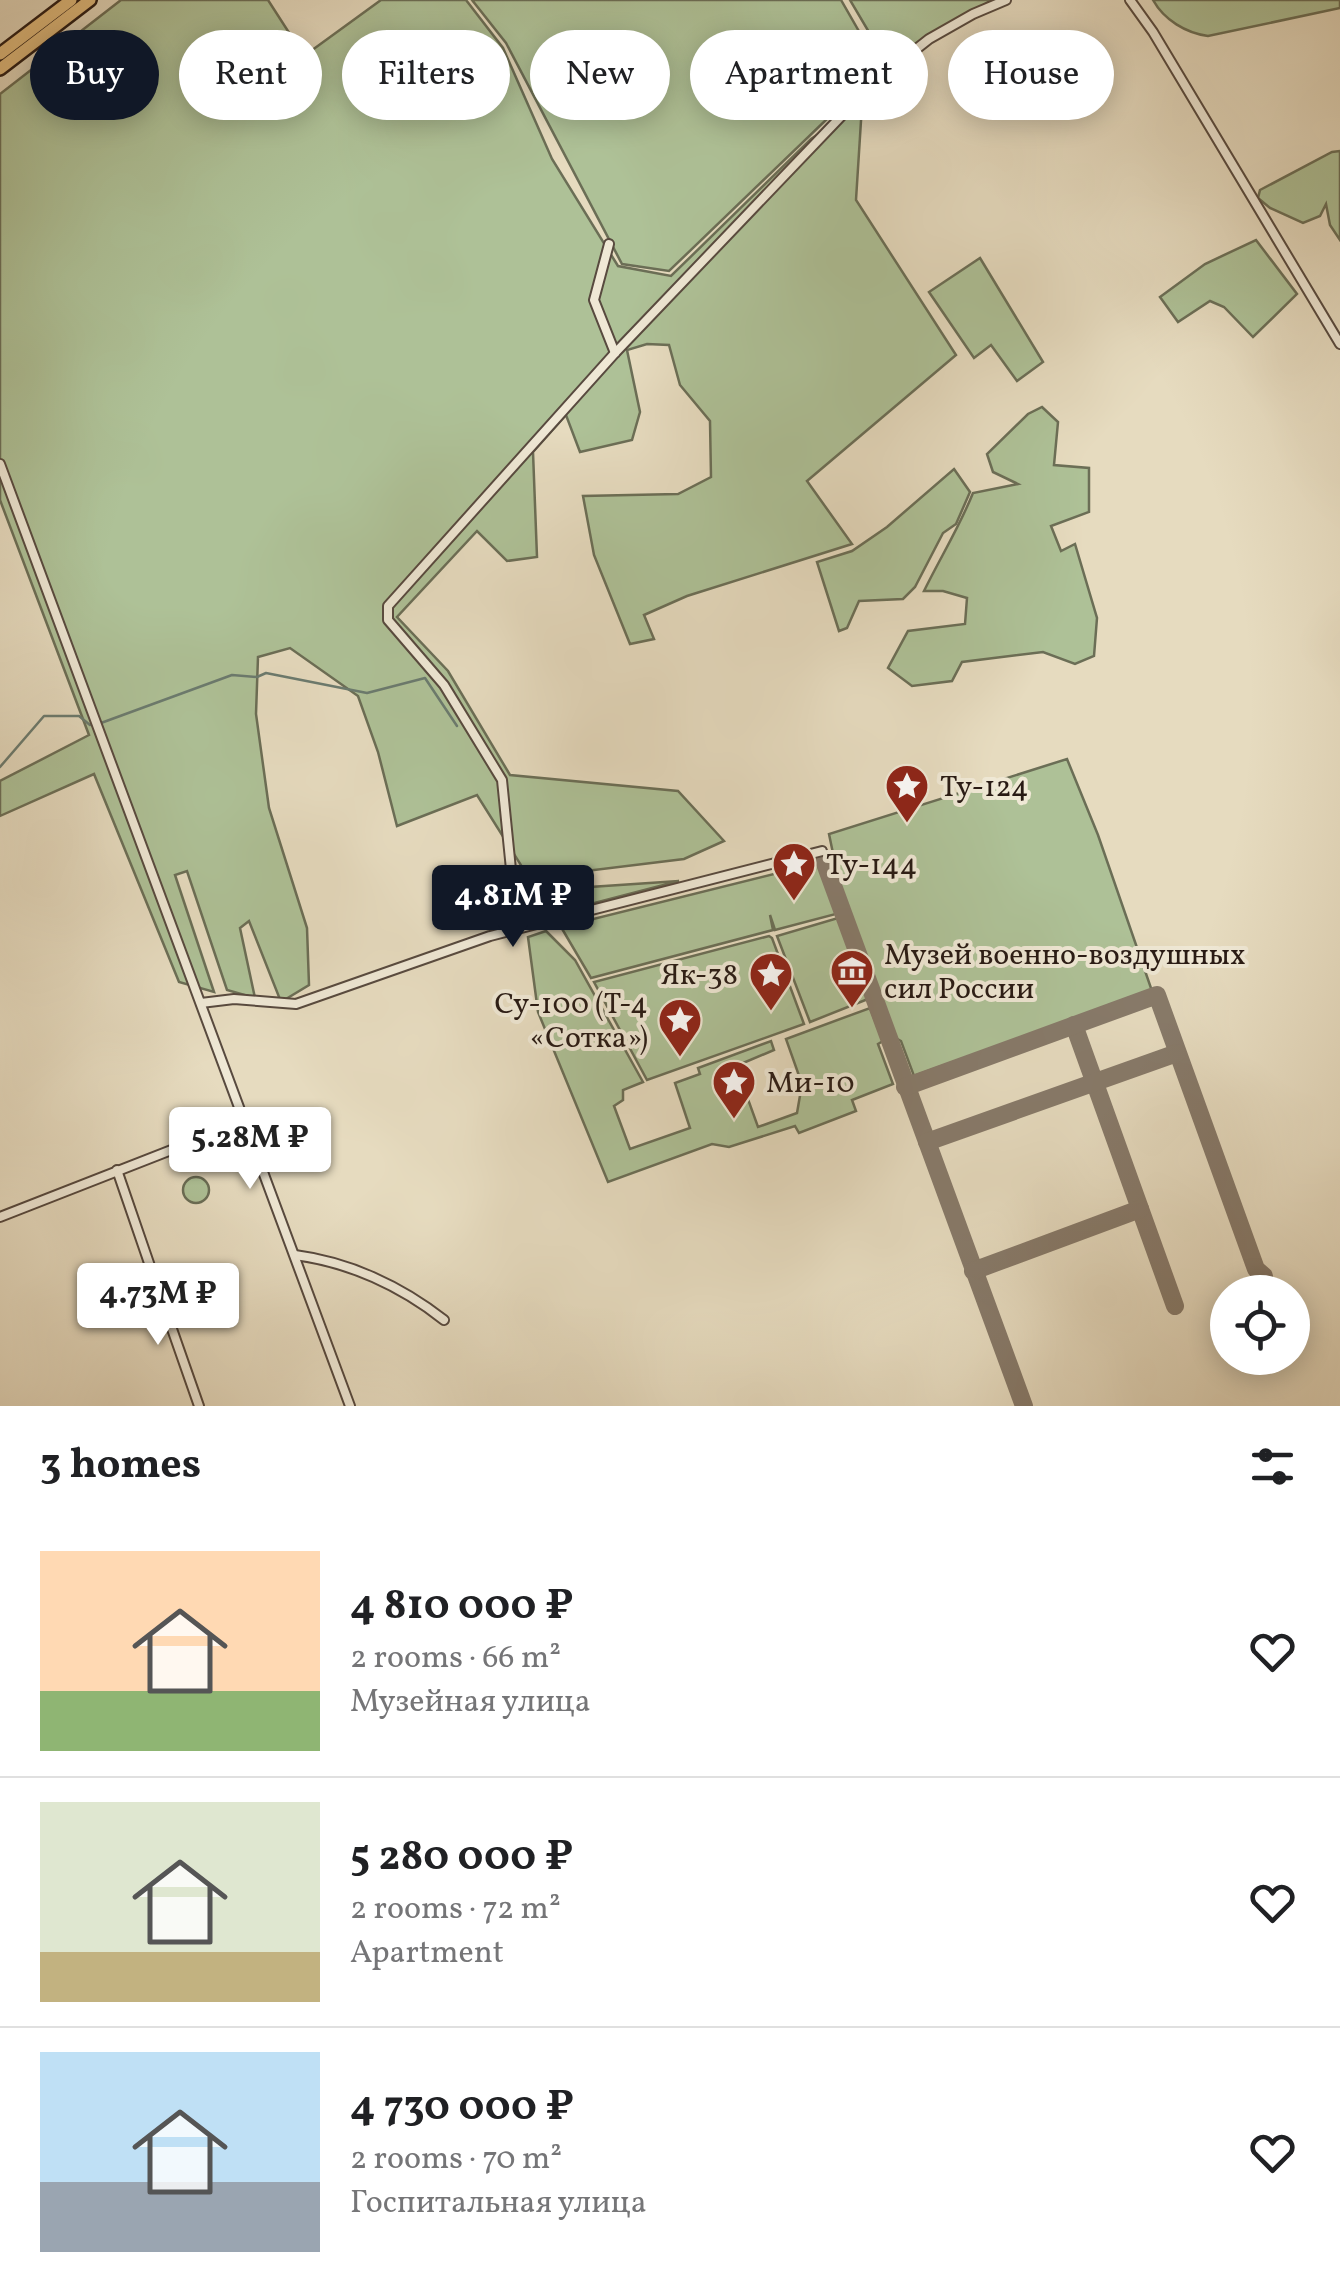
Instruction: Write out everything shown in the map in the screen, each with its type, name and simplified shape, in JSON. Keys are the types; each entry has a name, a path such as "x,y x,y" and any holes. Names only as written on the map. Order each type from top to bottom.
{"highway":[{"path":"0,54 71,0"},
{"path":"0,68 90,0"}],"street":[{"path":"518,930 502,780 444,685 388,620 388,606 615,353 887,69 938,34 1006,0"},
{"path":"1130,0 1340,344"},
{"path":"608,244 594,300 615,353"},
{"path":"0,464 350,1406"},
{"path":"201,1002 296,1004 490,936 822,851"},
{"path":"0,1217 243,1122"},
{"path":"117,1170 198,1406"},
{"path":"295,1255 354,1268 423,1303 444,1320"}],"green space":[{"path":"121,0 268,0 287,30 179,30 179,120 322,120 322,43 381,0 466,0 489,30 342,30 342,120 510,120 510,64 530,109 530,120 535,120 552,159 618,266 671,276 811,139 840,120 861,120 856,200 956,355 807,481 852,544 687,596 644,615 654,639 630,644 594,555 583,496 678,494 711,477 710,421 680,385 669,345 647,344 627,350 640,412 632,440 580,452 566,415 533,452 537,557 507,561 477,531 397,617 448,671 510,775 678,791 724,841 684,859 529,878 477,795 397,826 378,752 358,696 290,648 258,657 256,714 269,808 307,928 309,985 281,1002 249,921 240,928 255,998 227,990 187,871 175,875 214,992 179,982 94,774 0,816 0,781 89,735 0,500 0,94 30,71 30,120 159,120 159,30 82,30"},
{"path":"472,0 841,0 858,30 690,30 690,120 826,120 669,271 622,264 546,120 670,120 670,30 530,30 530,89 510,51 510,30 496,30"},
{"path":"850,0 992,0 928,37 928,30 868,30"},
{"path":"1153,0 1340,0 1340,8 1208,36 1176,24"},
{"path":"1340,151 1340,240 1330,225 1326,204 1320,216 1303,223 1258,198 1260,190"},
{"path":"1256,240 1297,294 1253,337 1224,307 1210,301 1178,322 1160,297 1205,264"},
{"path":"980,258 1043,362 1017,381 991,345 974,358 929,292"},
{"path":"1042,407 1058,422 1054,465 1089,468 1089,512 1051,526 1061,551 1075,544 1097,618 1094,656 1075,664 1043,652 962,662 952,681 912,686 888,668 908,631 965,624 967,598 943,591 924,591 973,493 1018,484 993,472 987,454 1028,414"},
{"path":"954,469 970,492 956,524 943,533 915,587 903,599 859,601 847,628 839,631 817,562 852,551 887,527"},
{"path":"1067,759 1152,991 914,1076 901,1041 894,1037 830,860 834,858 829,834"},
{"path":"818,863 836,914 775,930 770,915 773,930 591,978 561,927"},
{"path":"515,878 535,886 567,890 570,897 582,897 590,887 679,881 533,919 524,916"},
{"path":"838,918 868,999 810,1022 777,936"},
{"path":"546,931 575,960 643,1082 623,1090 623,1100 614,1106 630,1149 690,1128 675,1083 700,1074 698,1068 771,1041 774,1050 736,1066 758,1127 797,1113 802,1084 786,1039 870,1008 893,1084 852,1100 856,1111 799,1133 795,1126 729,1147 712,1144 608,1182 538,1012 528,937"},
{"path":"769,936 804,1024 647,1080 594,982"},
{"path":"196,1177 205,1181 209,1190 205,1199 196,1203 187,1199 183,1190 187,1181"}],"waterway":[{"path":"101,723 232,675 257,677 266,673 367,693 425,678 457,726"},
{"path":"0,767 44,716 79,716 90,725"}],"taxiway":[{"path":"824,861 1024,1406"},
{"path":"905,1087 1157,995 1256,1269 1263,1275"},
{"path":"1074,1025 1175,1306"},
{"path":"927,1142 1177,1053"},
{"path":"973,1271 1140,1209"}],"place":[{"name":"Ту-124","path":"907,824"},
{"name":"Ту-144","path":"794,902"},
{"name":"Музей военно-воздушных сил России","path":"852,1009"},
{"name":"Як-38","path":"771,1012"},
{"name":"Су-100 (Т-4 «Сотка»)","path":"680,1058"},
{"name":"Ми-10","path":"734,1120"}]}
